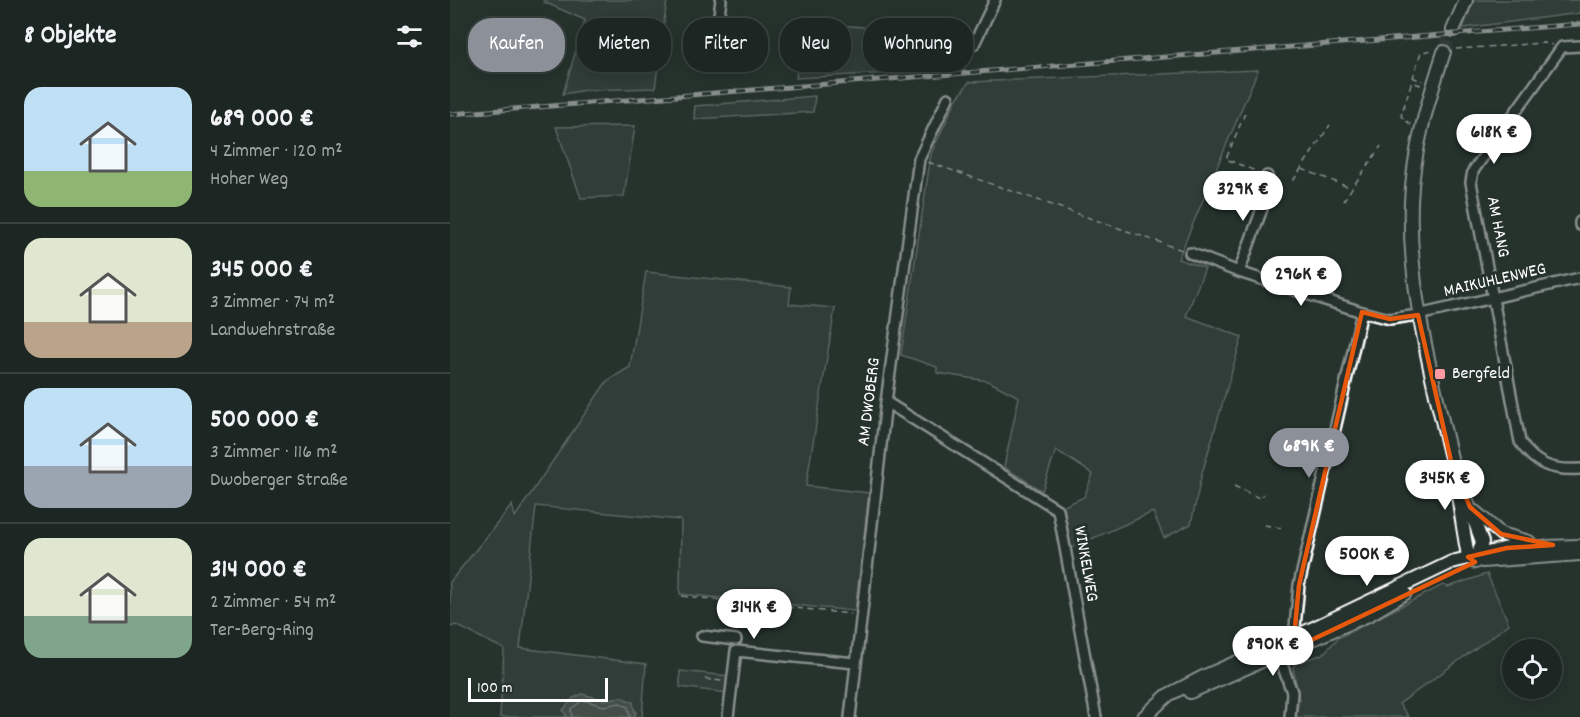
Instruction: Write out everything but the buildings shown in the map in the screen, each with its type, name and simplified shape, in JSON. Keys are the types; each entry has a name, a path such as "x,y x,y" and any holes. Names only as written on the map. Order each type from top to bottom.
{"street":[{"path":"719,18 722,0"},
{"path":"974,44 995,0"},
{"path":"1453,30 1466,0"},
{"path":"1562,47 1580,46"},
{"name":"AM HANG","path":"1562,47 1473,171 1471,182 1495,298 1520,442 1528,454 1541,464 1562,470 1580,469"},
{"path":"1444,52 1421,128 1411,200 1412,265 1418,315 1474,557"},
{"name":"AM DWOBERG","path":"850,717 886,402 919,159 948,98"},
{"path":"1239,272 1267,195 1267,176"},
{"path":"1190,253 1239,272 1362,312 1390,319 1418,315"},
{"name":"MAIKUHLENWEG","path":"1418,315 1580,278"},
{"path":"1299,641 1295,627 1299,585 1362,312"},
{"name":"WINKELWEG","path":"886,402 1058,510 1096,717"},
{"path":"1452,461 1482,542 1474,557"},
{"path":"1470,507 1501,534 1520,541 1580,546"},
{"path":"1146,717 1173,693 1368,615 1474,557 1507,548 1553,545"},
{"path":"1474,557 1580,554"},
{"path":"702,636 736,638 728,717"},
{"path":"1277,650 1292,692 1290,717"},
{"path":"735,651 855,663"}],"path":[{"path":"1458,49 1544,43 1562,47"},
{"path":"1412,125 1401,116 1420,52 1430,50"},
{"path":"1411,77 1417,79 1415,83 1419,85 1421,80"},
{"path":"1245,113 1226,159 1267,176"},
{"path":"1293,181 1330,125"},
{"path":"1343,201 1382,146"},
{"path":"919,159 1190,253"},
{"path":"1301,169 1352,188"},
{"path":"1234,486 1259,498 1264,494"},
{"path":"1265,525 1280,528 1282,524"},
{"path":"682,596 861,615"},
{"path":"736,638 739,602"},
{"path":"705,679 732,682"}],"highlighted area":[{"path":"1362,312 1390,319 1418,315 1451,461 1470,507 1501,534 1553,545 1507,548 1468,557 1475,562 1301,645 1295,627 1299,585"}],"shaded area":[{"path":"544,0 667,0 665,18 580,18"},
{"path":"1474,0 1580,0 1580,13 1463,28"},
{"path":"851,26 863,27 863,72 889,73 796,78 797,72 851,72"},
{"path":"577,47 577,72 657,72 655,88 586,90 563,94"},
{"path":"1258,70 1178,259 1205,268 1186,316 1242,337 1202,473 1191,524 1164,538 1153,512 1071,548 1064,506 1084,497 1093,474 1056,450 1042,491 1004,467 1019,397 988,381 937,373 937,367 901,355 931,154 956,100 969,82"},
{"path":"815,96 813,112 694,119 695,106"},
{"path":"635,126 624,196 581,198 556,127"},
{"path":"646,272 791,287 789,304 835,308 806,486 869,493 855,611 680,594 681,520 536,506 520,648 646,664 642,717 635,717 636,711 621,697 604,700 582,694 563,710 567,717 500,717 504,649 456,625 450,627 450,582 512,505 515,517 607,381 630,367"},
{"path":"1487,574 1509,624 1399,704 1409,717 1296,717 1299,699 1293,667 1295,664 1323,654 1338,638 1443,585 1448,587"},
{"path":"680,671 729,676 727,693 680,687"}],"water":[{"path":"582,694 604,700 621,697 633,702 635,717 567,717 563,710 573,698"}],"tunnel":[{"path":"1444,52 1453,30"}],"railway":[{"path":"450,114 1580,24"}],"place":[{"name":"Bergfeld","path":"1440,374"}]}
